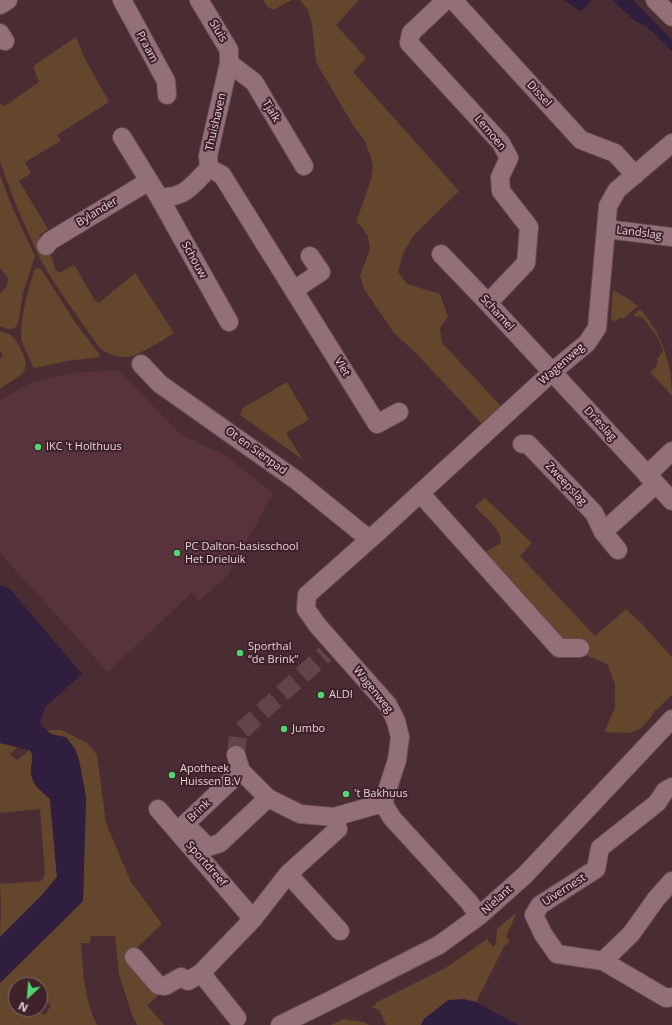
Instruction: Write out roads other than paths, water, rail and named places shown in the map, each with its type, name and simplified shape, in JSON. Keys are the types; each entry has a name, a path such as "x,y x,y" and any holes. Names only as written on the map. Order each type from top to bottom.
{"street":[{"path":"0,5 8,0"},
{"name":"Praam","path":"122,0 166,81 167,95"},
{"name":"Sluis","path":"199,0 229,50 229,63"},
{"name":"Lemoen","path":"446,0 411,33 409,43 501,142 510,158 500,177 501,191 529,227 526,263 488,302"},
{"name":"Dissel","path":"453,0 581,140 615,153 635,175"},
{"path":"655,0 672,17"},
{"name":"Tjalk","path":"229,63 254,82 304,166"},
{"name":"Thuishaven","path":"209,168 208,156 229,63"},
{"path":"122,137 159,198 171,198 191,188 209,168"},
{"name":"Wagenweg","path":"383,803 397,760 400,737 396,721 388,705 330,649 318,626 306,609 307,595 552,372 587,343 597,328 608,206 617,190 672,143"},
{"name":"Vlet","path":"209,168 222,175 377,424 399,412"},
{"name":"Bylander","path":"46,246 50,240 149,181"},
{"name":"Schouw","path":"159,198 229,322"},
{"name":"Landslag","path":"606,228 672,237"},
{"name":"Schamel","path":"441,254 488,302 552,372"},
{"path":"294,290 321,272 310,256"},
{"name":"Ot en Sienpad","path":"141,364 160,384 296,480 369,540"},
{"name":"Drieslag","path":"552,372 672,501"},
{"name":"Zweepslag","path":"522,444 528,444 594,513 603,532 618,550"},
{"path":"603,532 652,480 672,452"},
{"path":"420,493 559,648 580,648"},
{"name":"Nielant","path":"280,1025 439,945 479,916 525,875 670,726"},
{"name":"Brink","path":"268,798 220,843 208,847 185,824 238,763 268,798 300,814 334,817 383,803"},
{"name":"Uivernest","path":"672,787 665,791 657,803 600,848 596,870 540,905 534,915 543,934 557,954 602,961 666,998 672,997"},
{"path":"383,803 392,818 469,902 479,916"},
{"name":"Sportdreef","path":"158,809 253,919"},
{"path":"134,957 158,985 165,986 181,978 188,981 201,973 253,919 288,874 338,829 334,817"},
{"path":"288,874 340,931"},
{"path":"602,961 631,934 656,899 672,882"},
{"path":"201,973 238,1018"}],"tunnel":[{"path":"236,755 238,734 325,654"}],"place":[{"name":"IKC 't Holthuus","path":"38,447"},
{"name":"PC Dalton-basisschool Het Drieluik","path":"177,553"},
{"name":"Sporthal “de Brink”","path":"240,653"},
{"name":"ALDI","path":"321,695"},
{"name":"Jumbo","path":"284,729"},
{"name":"Apotheek Huissen B.V","path":"172,775"},
{"name":"'t Bakhuus","path":"346,794"}]}
